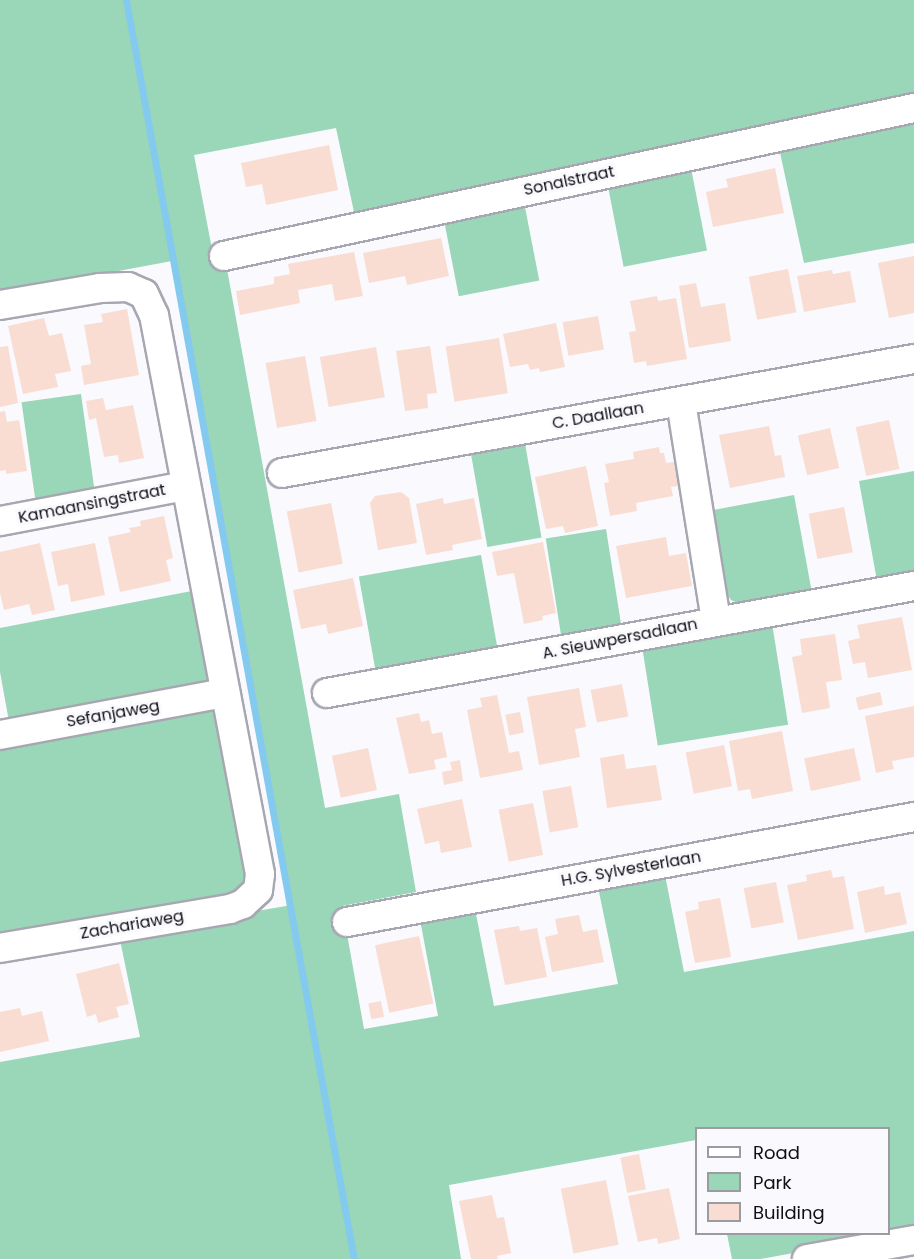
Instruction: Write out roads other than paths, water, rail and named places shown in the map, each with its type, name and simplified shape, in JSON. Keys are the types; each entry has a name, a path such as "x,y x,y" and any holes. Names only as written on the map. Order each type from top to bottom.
{"street":[{"name":"Sonalstraat","path":"224,256 914,108"},
{"path":"0,305 99,288 128,287 144,294 154,315 225,693"},
{"name":"C. Daallaan","path":"282,473 914,359"},
{"path":"681,402 716,621"},
{"name":"Kamaansingstraat","path":"0,521 185,486"},
{"name":"A. Sieuwpersadlaan","path":"327,693 914,586"},
{"name":"Sefanjaweg","path":"0,735 225,693"},
{"name":"Zachariaweg","path":"0,948 230,909 243,904 258,890 260,874 257,852 225,693"},
{"name":"H.G. Sylvesterlaan","path":"347,921 914,817"},
{"path":"807,1259 914,1240"}],"waterway":[{"path":"126,0 354,1259"}]}
